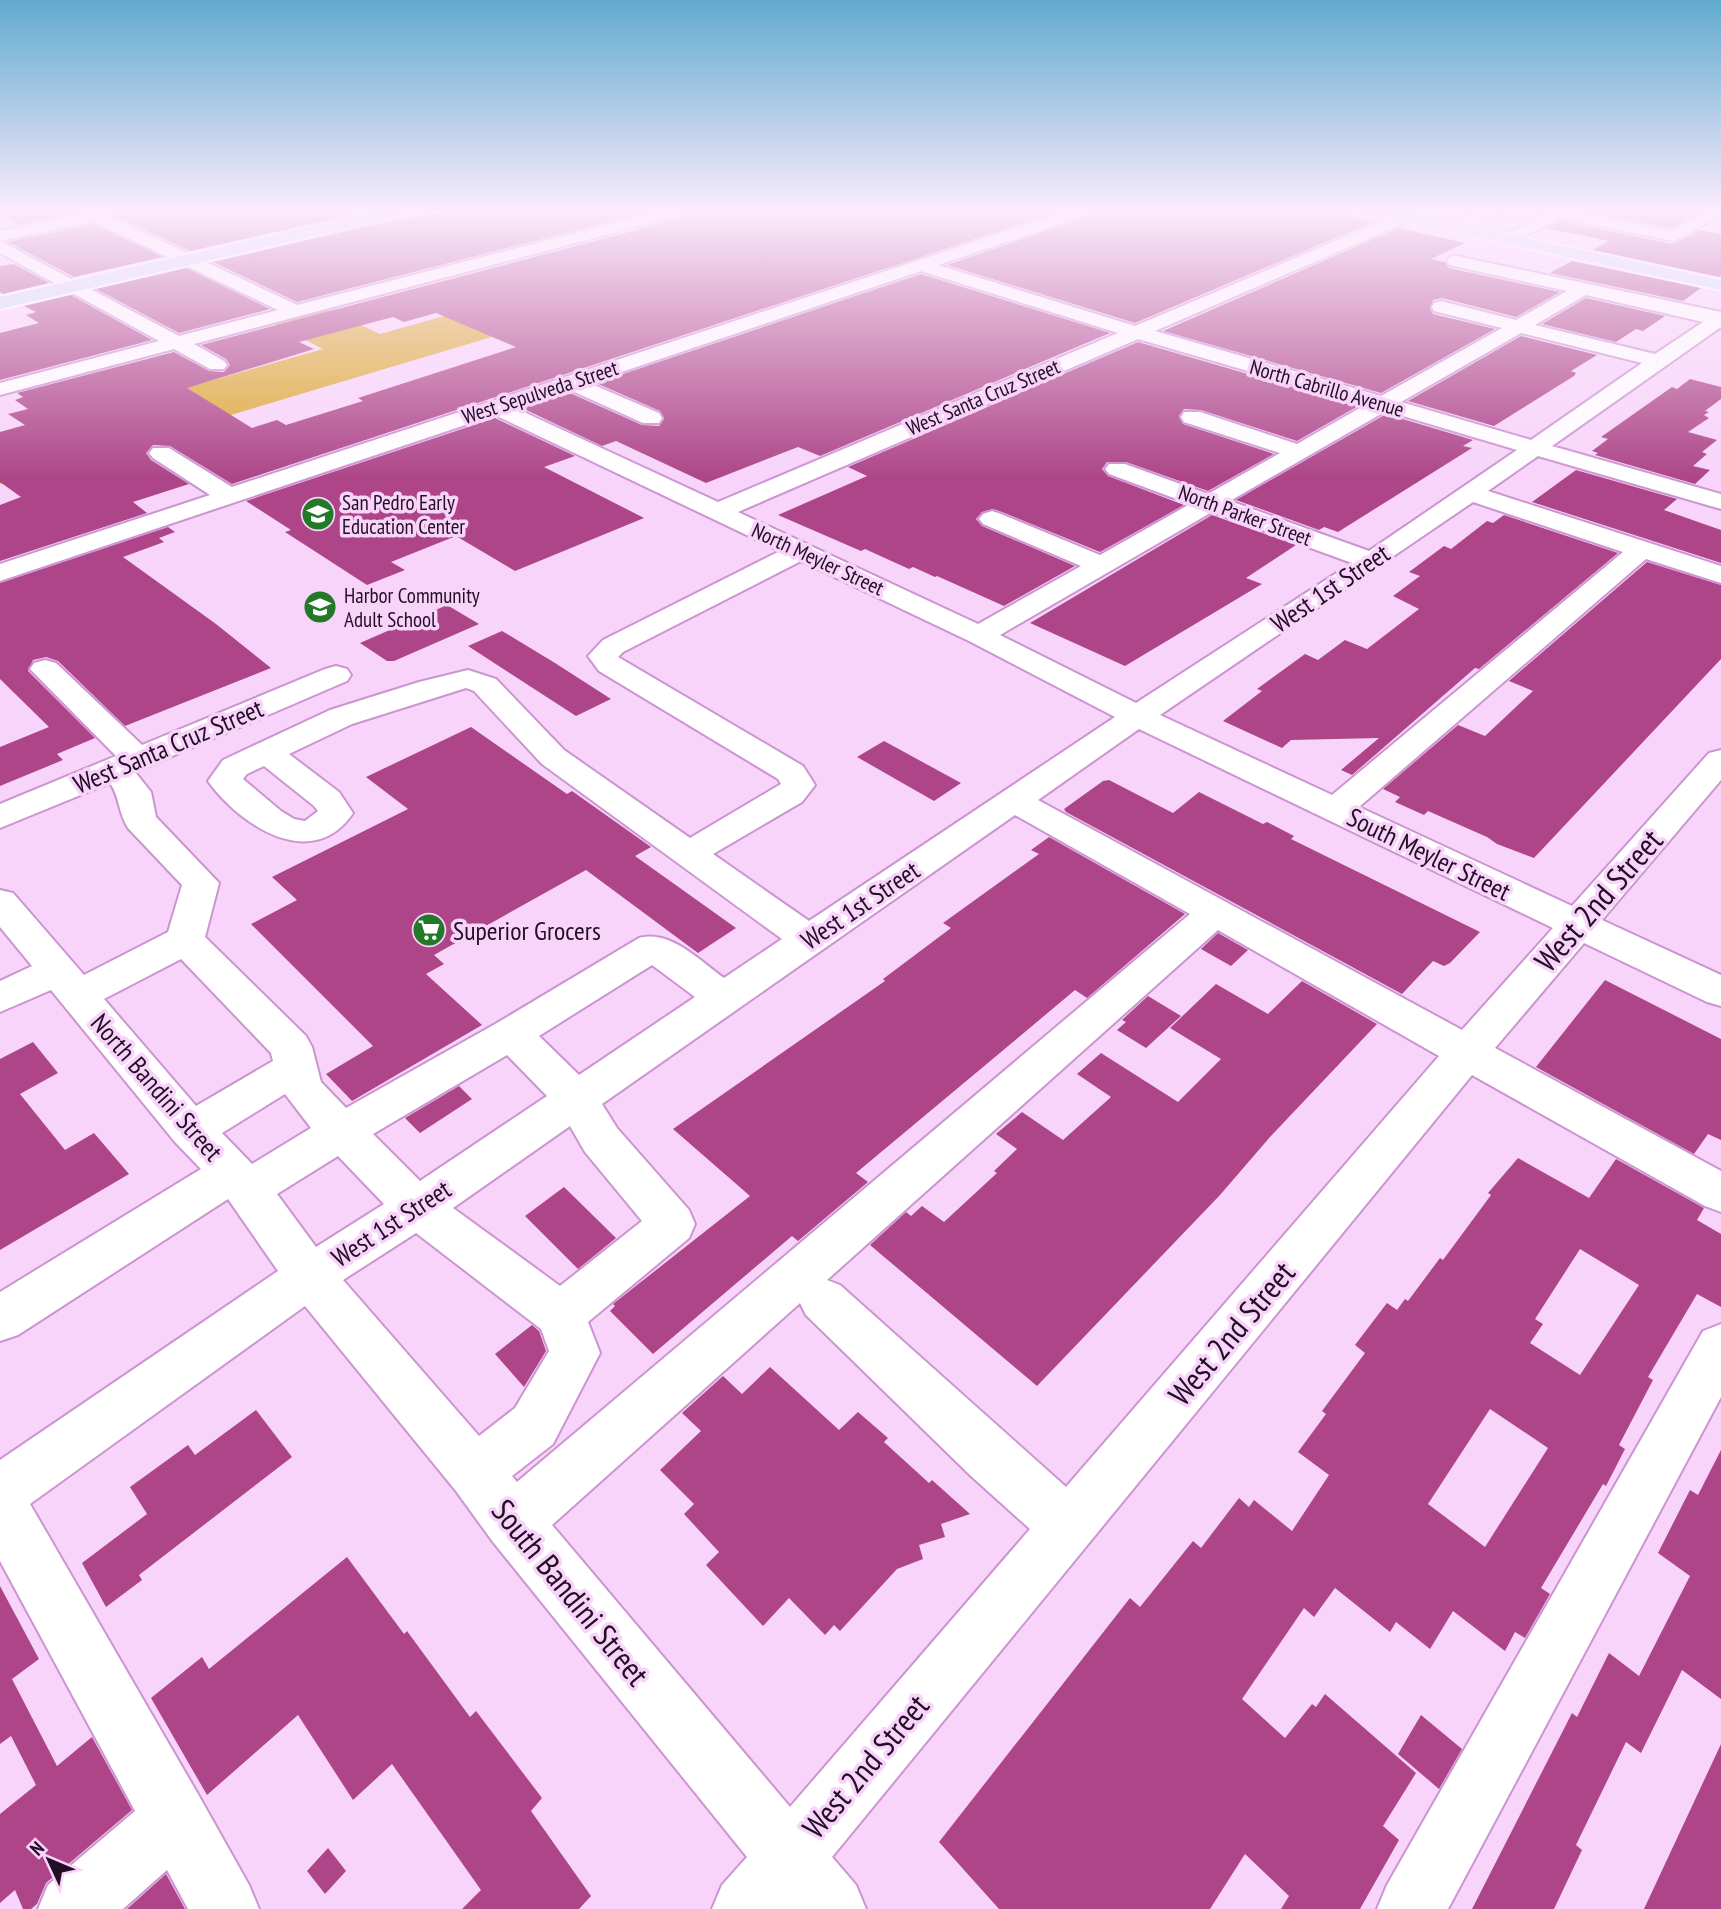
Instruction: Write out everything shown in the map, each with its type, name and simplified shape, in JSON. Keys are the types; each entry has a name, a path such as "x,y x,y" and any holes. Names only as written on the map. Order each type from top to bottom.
{"street":[{"path":"101,301 217,365"},
{"path":"273,301 296,312"},
{"path":"0,389 337,301"},
{"name":"West Sepulveda Street","path":"0,573 811,301"},
{"name":"North Cabrillo Avenue","path":"1036,301 1534,449 1716,495"},
{"name":"West Santa Cruz Street","path":"716,512 1205,301"},
{"path":"979,635 1563,301"},
{"path":"1633,301 1720,320"},
{"path":"1441,307 1657,361"},
{"name":"West 1st Street","path":"0,1493 309,1276 417,1208 1013,800 1372,561 1657,361 1720,320"},
{"path":"570,382 651,418"},
{"name":"North Meyler Street","path":"496,407 979,635 1137,716"},
{"path":"1192,417 1300,452"},
{"path":"160,453 229,496"},
{"name":"North Parker Street","path":"1117,470 1372,561"},
{"path":"1470,493 1721,575"},
{"path":"992,519 1101,565"},
{"path":"1336,809 1642,549"},
{"path":"688,854 790,795 798,785 791,774 609,665 603,656 613,646 801,551"},
{"path":"45,669 127,764 140,820 201,883 185,940"},
{"name":"West Santa Cruz Street","path":"0,817 336,675"},
{"path":"267,751 341,717 430,688 468,679 485,685 554,757 809,940"},
{"name":"South Meyler Street","path":"1137,716 1721,992"},
{"name":"West 2nd Street","path":"746,1909 1467,1052 1721,760"},
{"path":"1013,800 1721,1193"},
{"name":"North Bandini Street","path":"0,902 191,1130 240,1181 309,1276"},
{"path":"513,1522 1216,912"},
{"path":"0,998 68,982 185,940"},
{"path":"185,940 291,1047 294,1069 305,1096 417,1208 472,1246 561,1315 575,1353 534,1426 475,1472"},
{"path":"0,1319 240,1181 342,1131 511,1034 653,947 724,998"},
{"path":"511,1034 576,1098 601,1140 672,1224 561,1315"},
{"path":"191,1130 294,1069"},
{"name":"South Bandini Street","path":"309,1276 475,1472 513,1522 832,1909"},
{"path":"823,1300 990,1457 1069,1526"},
{"path":"1411,1909 1721,1347"},
{"path":"0,1505 225,1909"},
{"path":"72,1909 176,1819"}],"shaded area":[{"path":"497,301 612,301 0,484 0,454 54,425 323,349 266,320 320,306 380,334"}],"building":[{"path":"45,301 82,301 152,340 0,380 0,333 39,323 26,315 36,312 24,306"},
{"path":"119,301 254,301 270,309 179,333"},
{"path":"367,301 787,301 232,484 170,446 153,445 146,453 151,460 189,484 133,502 147,513 0,561 0,505 21,497 0,482 0,432 25,425 8,414 28,409 15,400 23,397 17,393 174,352 209,371 224,372 230,365 226,359 201,345","holes":["436,313 516,347 358,398 363,401 286,425 277,420 252,428 187,388 314,349 299,342 393,317 404,322"]},
{"path":"840,301 1008,301 1110,333 820,456 798,447 706,483 616,441 602,446 522,408 570,393 642,425 659,426 664,419 660,411 596,383"},
{"path":"1064,301 1187,301 1135,323"},
{"path":"1232,301 1433,301 1430,308 1433,314 1495,329 1381,393 1163,331"},
{"path":"1454,301 1544,301 1516,317"},
{"path":"1581,301 1600,301 1665,316 1643,331 1636,329 1616,342 1542,324"},
{"path":"1521,336 1597,355 1571,371 1576,373 1574,376 1494,426 1408,401"},
{"path":"1138,342 1358,406 1297,441 1201,410 1184,409 1179,416 1183,424 1274,454 1208,491 1126,462 1107,462 1102,469 1108,476 1184,505 1100,552 1002,512 993,509 982,512 976,519 982,526 1075,566 1004,606 937,576 913,567 909,569 865,549 861,551 778,515 867,476 848,467"},
{"path":"1690,379 1721,387 1721,399 1705,411 1709,412 1704,415 1709,418 1688,432 1717,440 1702,452 1707,454 1693,466 1710,470 1695,484 1595,455 1598,453 1592,451 1608,439 1601,437 1672,387 1677,389"},
{"path":"1386,414 1473,440 1463,446 1472,448 1338,532 1324,527 1319,530 1236,500"},
{"path":"495,418 575,456 544,467 644,518 515,571 456,536 391,562 405,570 367,585 285,532 291,530 246,501"},
{"path":"1576,470 1677,499 1664,510 1721,530 1721,563 1532,502"},
{"path":"1212,515 1296,545 1246,578 1262,584 1125,666 1030,623"},
{"path":"1504,515 1618,553 1479,669 1475,668 1352,775 1341,770 1379,738 1291,740 1282,748 1223,721 1262,691 1257,689 1305,654 1318,660 1345,640 1367,649 1419,609 1393,596 1420,576 1409,572 1444,546 1451,549 1487,521 1493,523"},
{"path":"168,527 175,532 159,538 164,542 123,557 216,624 271,668 125,726 58,661 46,657 33,660 28,671 95,738 57,754 63,760 0,786 0,747 49,727 0,679 0,583"},
{"path":"1647,562 1721,585 1721,659 1534,858 1497,844 1428,811 1424,815 1395,802 1400,797 1383,789 1458,725 1485,736 1533,691 1509,681"},
{"path":"447,605 479,624 394,661 387,661 360,643"},
{"path":"502,631 611,699 576,716 468,646"},
{"path":"471,727 567,794 572,791 651,847 635,856 736,928 698,953 586,870 434,955 444,964 426,974 482,1025 352,1101 326,1074 373,1046 251,924 297,900 272,877 408,809 366,777"},
{"path":"884,741 961,783 934,801 857,757"},
{"path":"1109,780 1173,813 1199,792 1263,824 1267,822 1294,836 1291,839 1480,932 1450,963 1444,966 1433,961 1402,994 1066,812 1064,809 1103,781"},
{"path":"1049,837 1185,914 1087,998 1075,990 856,1173 868,1182 798,1241 792,1236 653,1354 610,1311 615,1306 613,1304 750,1196 673,1129 885,981 883,979 951,928 943,923 1039,854 1031,850"},
{"path":"1218,933 1248,950 1231,966 1201,949"},
{"path":"1605,980 1721,1039 1721,1140 1708,1134 1694,1154 1536,1067"},
{"path":"1302,981 1377,1024 1270,1137 1220,1195 1037,1386 870,1245 906,1212 911,1216 922,1206 944,1222 997,1173 994,1171 1017,1149 996,1134 1022,1112 1063,1140 1111,1097 1077,1074 1101,1053 1178,1102 1221,1059 1170,1028 1216,984 1268,1014"},
{"path":"1148,996 1181,1016 1146,1048 1117,1030 1126,1022 1122,1020"},
{"path":"33,1042 58,1073 20,1094 65,1150 94,1133 129,1174 0,1250 0,1059"},
{"path":"459,1086 472,1099 420,1133 405,1118"},
{"path":"1518,1158 1589,1198 1616,1159 1704,1208 1697,1220 1721,1234 1721,1307 1697,1294 1648,1377 1653,1380 1619,1445 1625,1449 1606,1486 1603,1484 1541,1588 1550,1594 1525,1638 1515,1632 1505,1651 1453,1611 1430,1649 1396,1622 1390,1632 1335,1588 1314,1617 1304,1608 1242,1699 1285,1738 1312,1704 1316,1707 1325,1694 1416,1773 1383,1826 1399,1840 1360,1909 1281,1909 1289,1896 1245,1854 1210,1909 999,1909 939,1842 1130,1598 1140,1607 1193,1541 1201,1548 1239,1498 1249,1507 1254,1500 1292,1531 1329,1475 1298,1452 1326,1414 1322,1411 1365,1353 1355,1345 1387,1303 1397,1310 1405,1299 1408,1301 1440,1258 1443,1260 1491,1195 1488,1193","holes":["1580,1249 1639,1285 1580,1375 1530,1343 1543,1324 1535,1319","1490,1409 1548,1448 1485,1547 1428,1504"]},
{"path":"564,1187 616,1238 578,1269 525,1216"},
{"path":"532,1325 539,1331 546,1351 524,1387 495,1354"},
{"path":"770,1367 839,1430 858,1412 888,1438 884,1442 929,1483 932,1480 970,1514 941,1524 945,1537 919,1545 923,1559 897,1569 840,1631 834,1625 825,1635 789,1598 763,1626 706,1565 719,1552 684,1514 694,1504 660,1470 701,1431 682,1413 723,1376 742,1394"},
{"path":"256,1410 292,1457 139,1575 142,1580 106,1607 82,1563 147,1514 130,1487 188,1445 195,1455"},
{"path":"1721,1450 1721,1699 1682,1670 1641,1753 1626,1742 1576,1845 1582,1850 1554,1909 1472,1909 1572,1713 1577,1717 1609,1653 1639,1676 1690,1576 1658,1553 1690,1490 1698,1495"},
{"path":"347,1557 404,1634 407,1631 470,1717 476,1711 542,1798 531,1811 591,1896 579,1909 462,1909 481,1890 392,1764 353,1800 298,1715 207,1795 151,1698 202,1657 209,1669"},
{"path":"0,1586 39,1659 12,1679 57,1766 92,1737 132,1810 46,1883 37,1904 31,1909 23,1909 15,1890 0,1903 0,1814 36,1785 11,1736 0,1744"},
{"path":"1421,1715 1462,1749 1439,1789 1398,1754"},
{"path":"1721,1744 1721,1909 1644,1909"},
{"path":"328,1848 346,1871 325,1894 307,1871"},
{"path":"166,1874 185,1909 127,1909"}],"place":[{"name":"San Pedro Early Education Center","path":"318,514"},
{"name":"Harbor Community Adult School","path":"320,607"},
{"name":"Superior Grocers","path":"429,930"}]}
